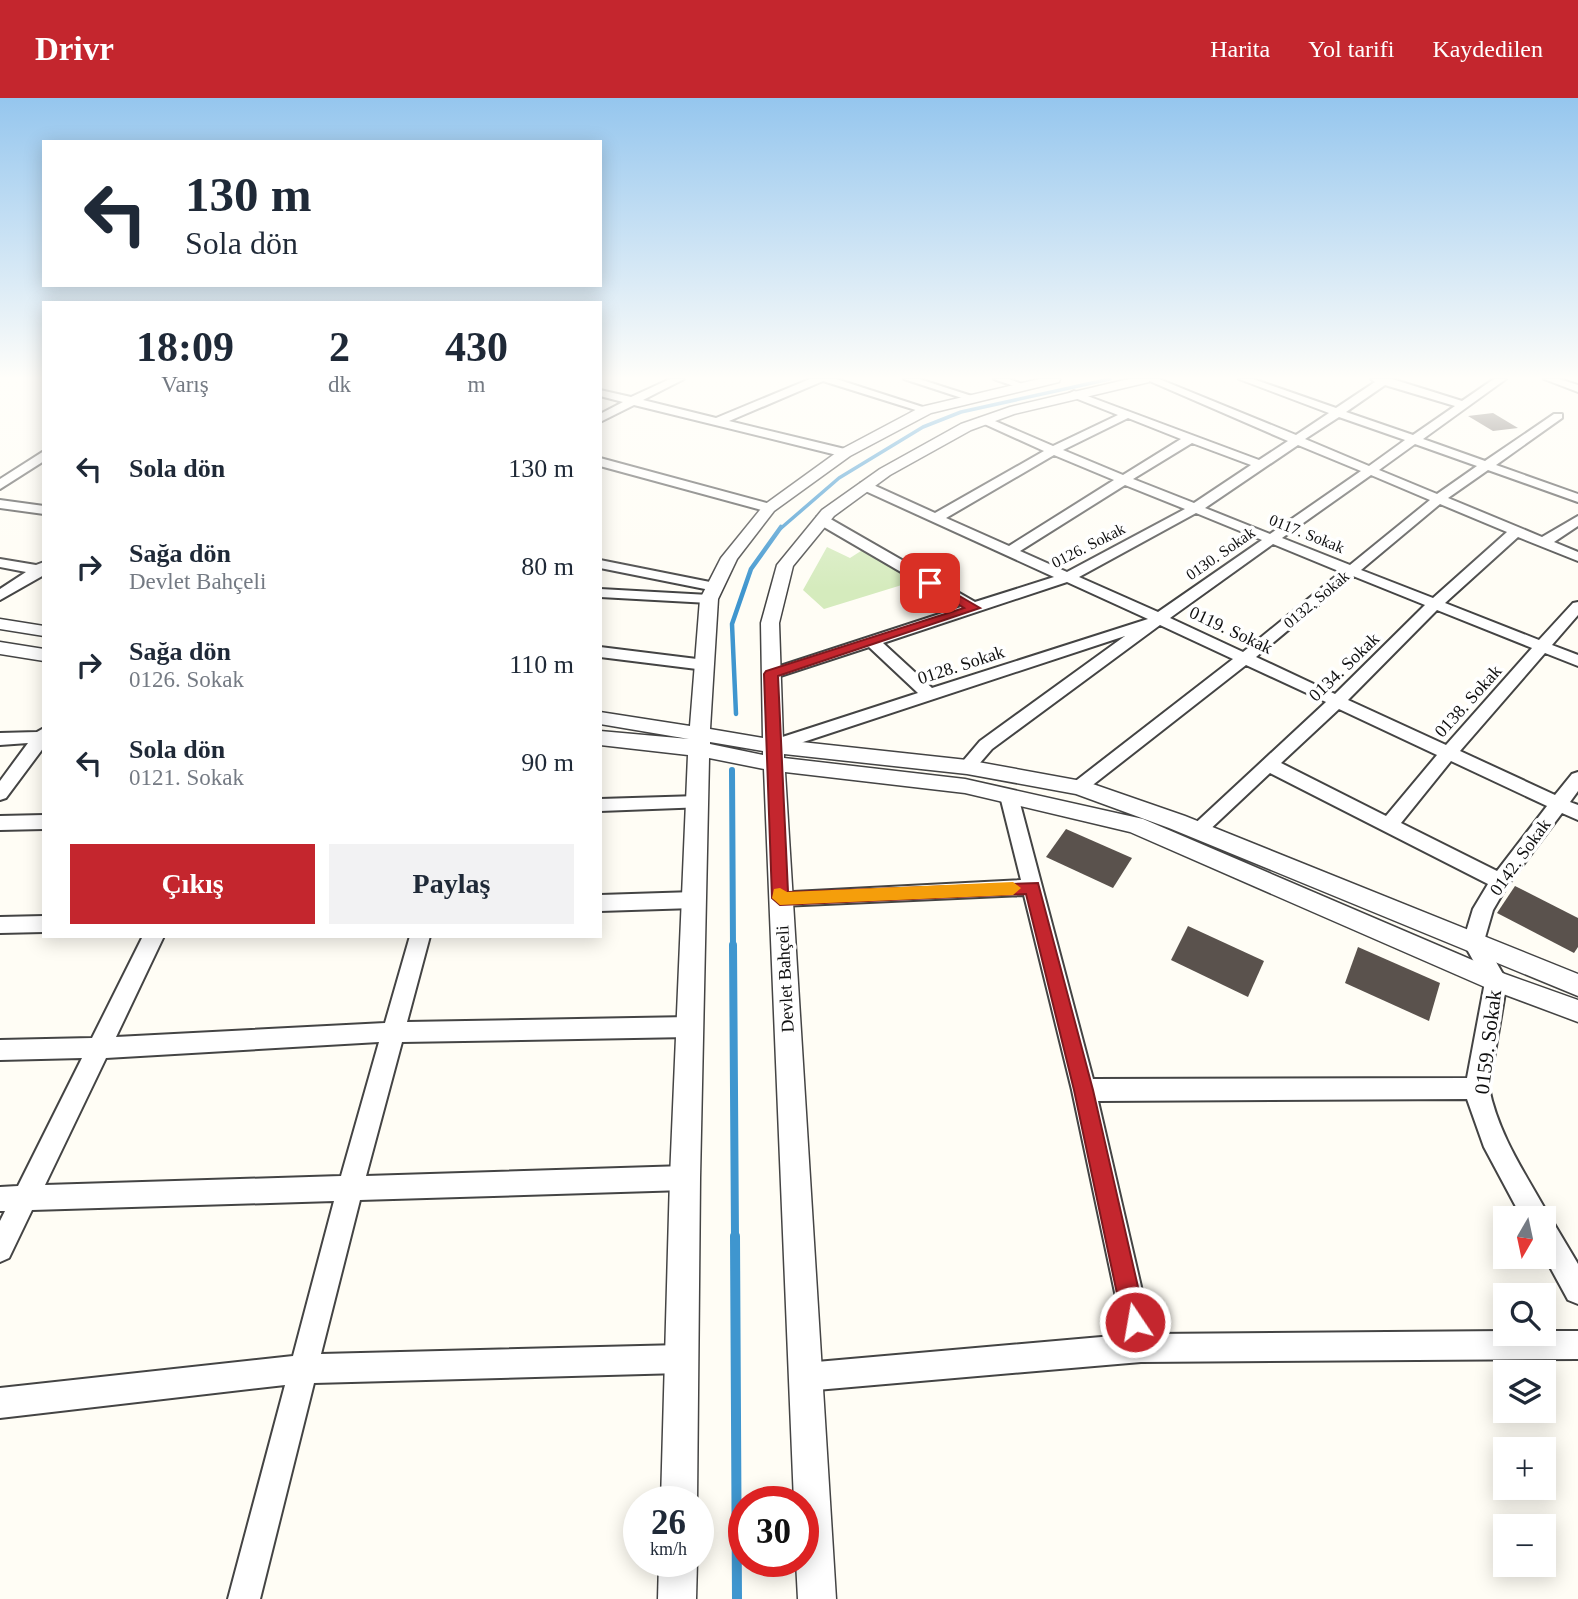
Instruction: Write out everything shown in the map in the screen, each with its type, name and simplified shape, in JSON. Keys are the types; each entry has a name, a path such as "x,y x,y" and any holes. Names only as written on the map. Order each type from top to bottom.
{"street":[{"path":"829,449 845,453"},
{"path":"679,1486 685,1178 699,742 712,593 729,558 769,508 853,449"},
{"name":"Devlet Bahçeli","path":"817,1599 780,898 769,623 785,565 828,513 865,486 928,449"},
{"path":"1010,551 1173,449"},
{"path":"1217,449 1262,465"},
{"name":"0126. Sokak","path":"771,674 1068,577 1196,508 1286,449"},
{"path":"1323,449 1578,556"},
{"name":"0130. Sokak","path":"967,767 986,745 1398,449"},
{"path":"1444,449 1578,498"},
{"name":"0132. Sokak","path":"1079,787 1245,658 1440,498 1511,449"},
{"path":"936,518 1054,450"},
{"name":"0117. Sokak","path":"1054,450 1578,661"},
{"path":"0,485 42,456"},
{"path":"602,463 769,508"},
{"name":"0119. Sokak","path":"865,486 1578,813"},
{"path":"0,504 42,510"},
{"path":"822,520 974,608"},
{"path":"1544,542 1578,520"},
{"name":"0134. Sokak","path":"1197,830 1337,701 1435,604 1517,531"},
{"path":"0,563 42,569"},
{"path":"602,565 712,593"},
{"path":"0,596 42,569"},
{"path":"602,593 712,593"},
{"name":"0138. Sokak","path":"1389,825 1448,753 1578,606"},
{"name":"0128. Sokak","path":"773,755 931,695 1160,619"},
{"path":"0,624 42,631"},
{"path":"872,641 931,695"},
{"path":"0,648 42,655"},
{"path":"602,652 705,666"},
{"path":"602,718 699,742 965,786 1135,825 1496,981 1578,1011"},
{"path":"0,739 42,736"},
{"path":"0,794 42,737"},
{"path":"602,738 699,742"},
{"path":"773,755 967,767 1079,787 1197,830 1578,985"},
{"path":"1268,764 1500,881"},
{"name":"0142. Sokak","path":"1473,942 1483,909 1500,881 1578,778"},
{"path":"1009,796 1084,1090 1141,1348"},
{"path":"602,805 698,802"},
{"path":"0,822 42,822"},
{"path":"780,898 1032,887"},
{"path":"602,903 694,900"},
{"path":"0,925 42,924"},
{"path":"0,1250 12,1199 99,1048 153,938"},
{"path":"244,1599 350,1189 419,938"},
{"name":"0159. Sokak","path":"1473,942 1496,981 1477,1088 1479,1102 1488,1129 1530,1206"},
{"path":"0,1049 99,1048 393,1032 690,1027"},
{"path":"1084,1090 1477,1088"},
{"path":"12,1199 685,1178"},
{"path":"1556,1252 1578,1290"},
{"path":"805,1377 1141,1348 1578,1345"},
{"path":"0,1403 303,1369 681,1359"},
{"path":"677,1599 678,1577"}],"green space":[{"path":"827,547 850,558 864,549 918,580 824,609 803,590"}],"building":[{"path":"1066,829 1132,858 1113,888 1046,857"},
{"path":"1515,886 1578,918 1578,947 1574,953 1497,913"},
{"path":"1188,926 1264,961 1248,997 1171,960"},
{"path":"1358,947 1440,983 1429,1021 1345,983"}],"waterway":[{"path":"780,529 839,478 887,449"},
{"path":"736,714 732,624 751,569 781,527"},
{"path":"732,770 733,947"},
{"path":"733,945 735,1237"},
{"path":"735,1236 737,1599"}],"slow traffic":[{"path":"780,894 780,898 1013,888"}],"route":[{"path":"930,583 974,608 771,674 780,898 1032,887 1084,1090 1135,1322"}]}
